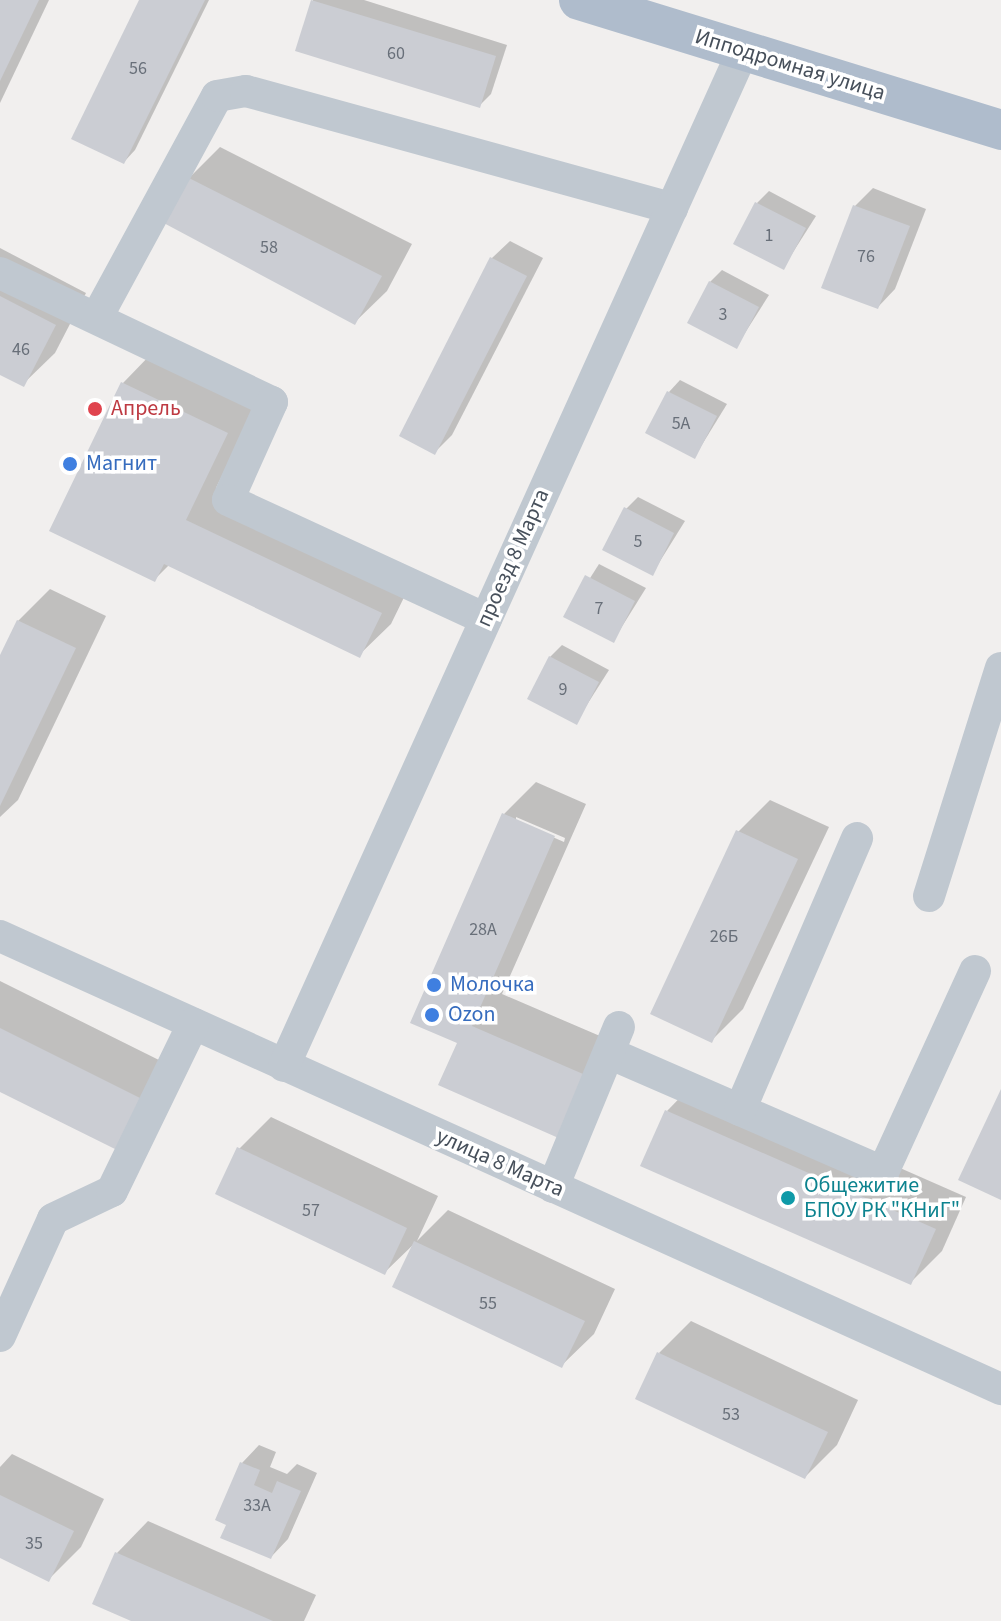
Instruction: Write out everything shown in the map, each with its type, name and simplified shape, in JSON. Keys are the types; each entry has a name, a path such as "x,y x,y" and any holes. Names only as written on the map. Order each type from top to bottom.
{"main road":[{"name":"Ипподромная улица","path":"579,0 1001,130"}],"street":[{"name":"проезд 8 Марта","path":"284,1066 743,51"},
{"path":"97,317 217,96 246,91 672,208"},
{"path":"0,273 272,402 228,500 486,619"},
{"path":"929,896 1001,668"},
{"path":"740,1110 857,838"},
{"name":"улица 8 Марта","path":"0,936 1001,1389"},
{"path":"553,1187 614,1040 740,1110 883,1172 975,971"},
{"path":"0,1336 53,1219 112,1191 193,1024"}],"building":[{"path":"0,0 39,0 0,81"},
{"path":"139,0 205,0 124,164 71,139"},
{"path":"311,0 496,56 480,108 295,51"},
{"path":"187,177 382,276 355,325 160,221"},
{"path":"755,202 806,228 784,270 733,244"},
{"path":"853,205 910,226 878,309 821,288"},
{"path":"490,257 527,276 435,455 399,436"},
{"path":"709,281 759,307 737,349 687,323"},
{"path":"0,296 56,325 24,387 0,375"},
{"path":"121,382 228,433 186,520 382,613 360,658 164,564 155,582 49,531"},
{"path":"667,391 717,416 695,459 645,433"},
{"path":"624,507 674,533 653,576 602,550"},
{"path":"585,575 635,601 614,643 563,617"},
{"path":"17,620 76,648 0,806 0,655"},
{"path":"549,656 599,682 577,725 527,699"},
{"path":"502,813 555,836 472,1026 590,1077 563,1140 438,1085 457,1043 410,1023"},
{"path":"736,830 798,859 712,1043 650,1014"},
{"path":"0,1028 142,1099 117,1150 0,1092"},
{"path":"1001,1089 1001,1200 958,1180"},
{"name":"Общежитие БПОУ РК \"КНиГ\"","path":"665,1110 936,1229 911,1285 640,1166"},
{"path":"237,1147 407,1228 385,1275 215,1194"},
{"path":"414,1241 585,1321 562,1368 392,1287"},
{"path":"657,1352 828,1432 805,1479 635,1399"},
{"path":"240,1462 260,1470 254,1485 272,1493 277,1481 301,1491 271,1559 220,1538 226,1525 215,1520"},
{"path":"0,1495 74,1531 49,1582 0,1558"},
{"path":"115,1552 273,1621 131,1621 92,1604"}],"place":[{"name":"Апрель","path":"95,409"},
{"name":"Магнит","path":"70,464"},
{"name":"Молочка","path":"434,985"},
{"name":"Ozon","path":"432,1015"},
{"name":"Общежитие БПОУ РК \"КНиГ\"","path":"788,1198"}]}
